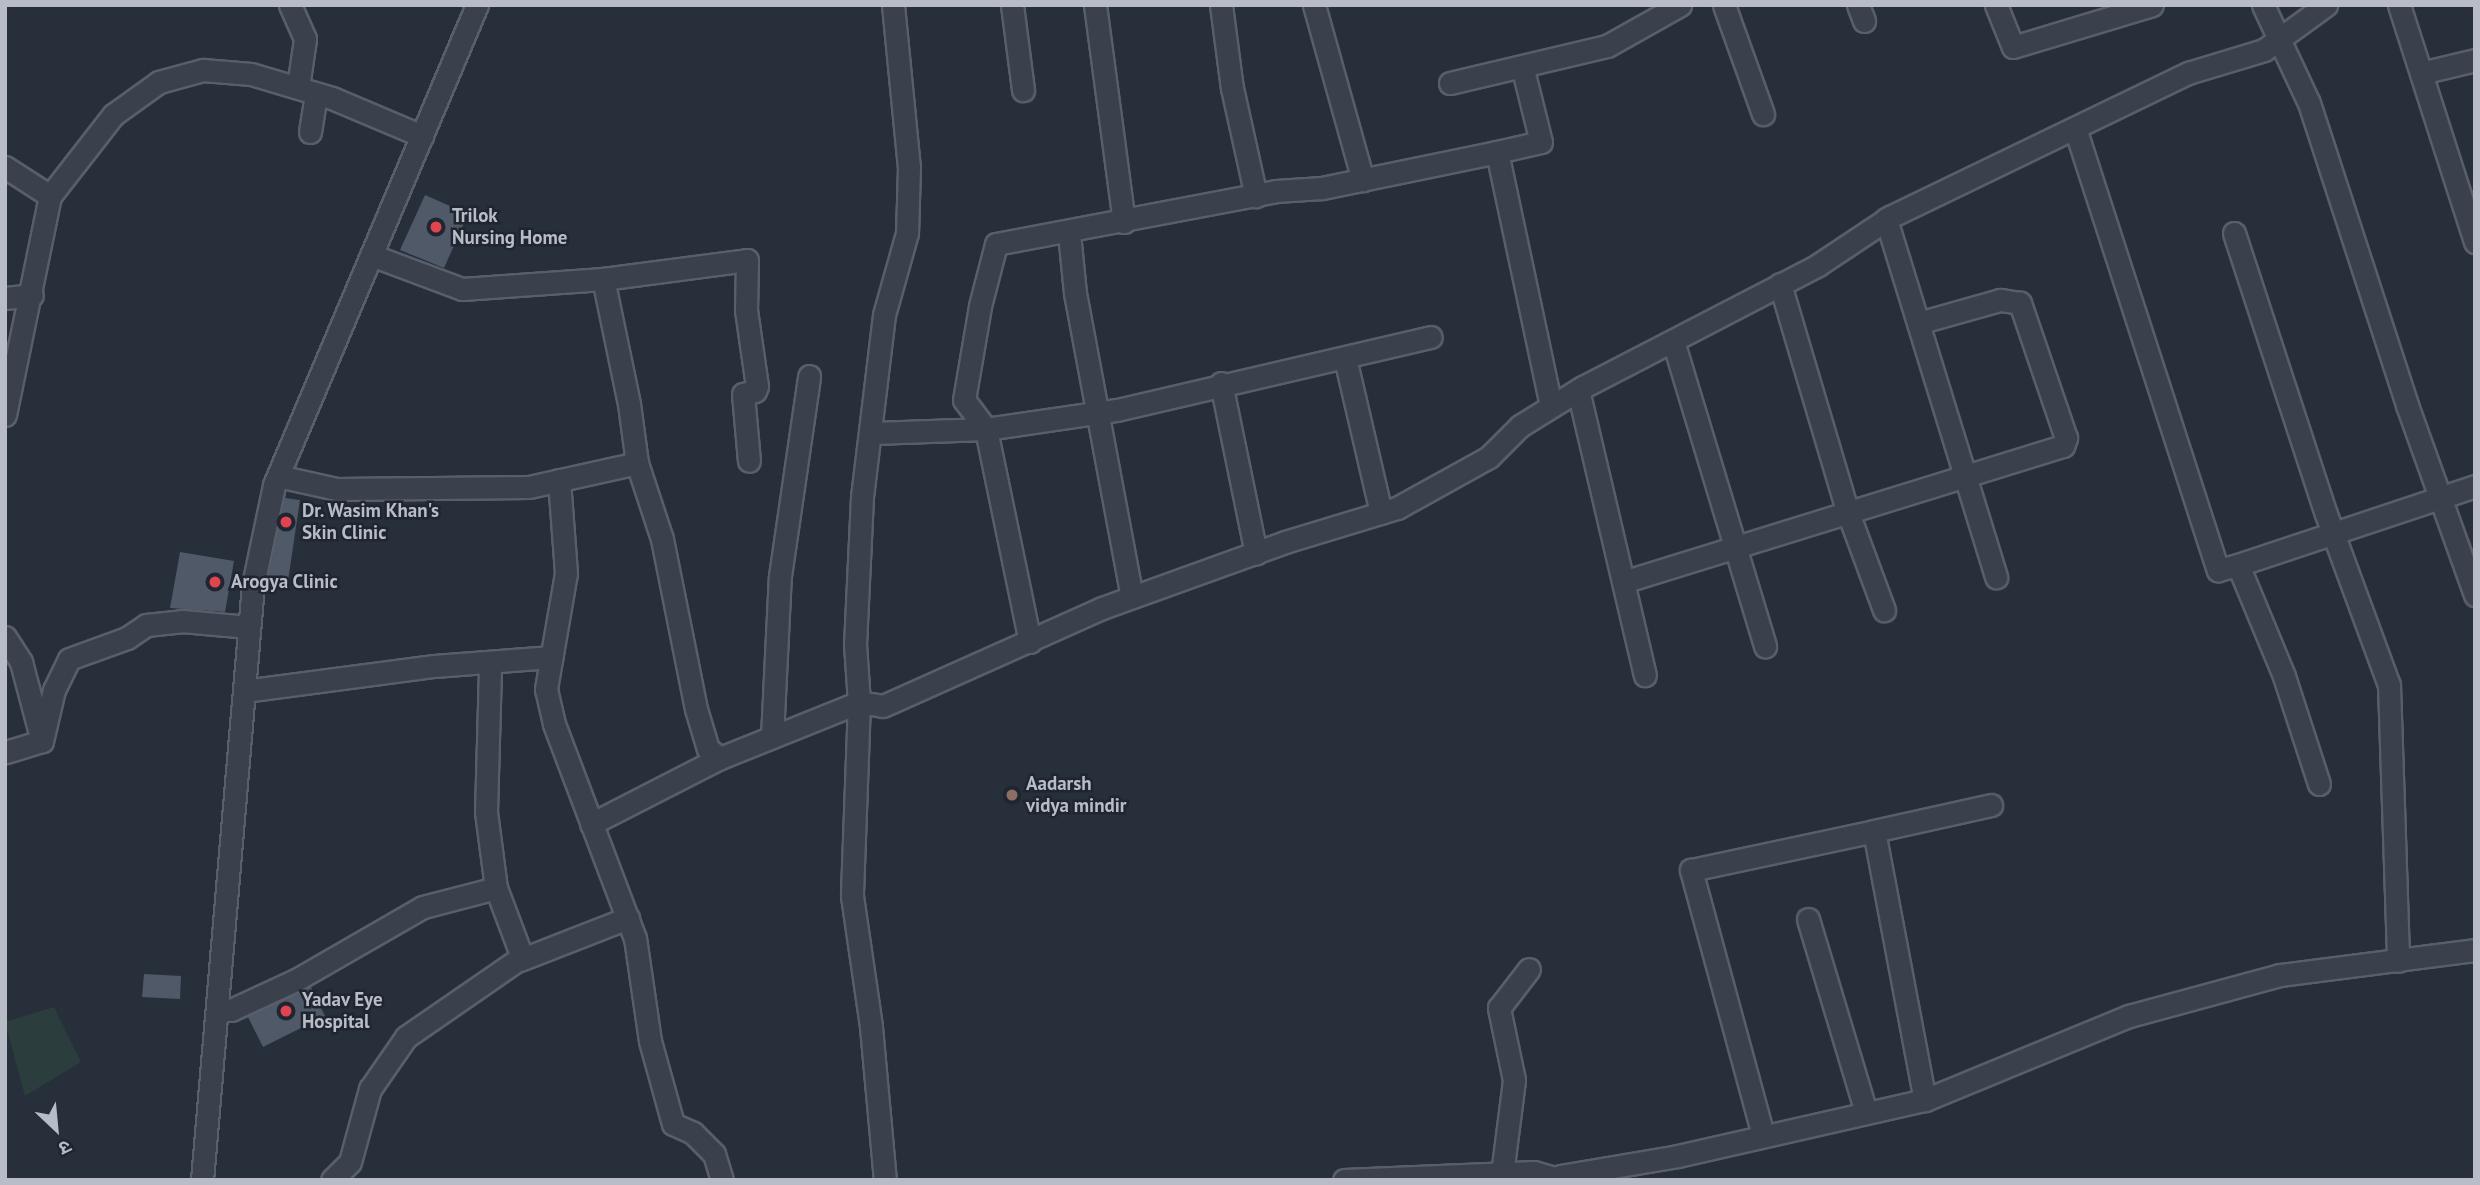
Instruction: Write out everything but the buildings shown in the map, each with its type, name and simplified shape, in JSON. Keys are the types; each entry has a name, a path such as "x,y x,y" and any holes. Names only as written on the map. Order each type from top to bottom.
{"street":[{"path":"290,5 305,39 310,132"},
{"path":"202,1180 253,585 278,476 477,5"},
{"path":"885,1180 871,1027 852,896 859,702 856,572 884,315 907,233 909,167 893,5"},
{"path":"1012,5 1023,90"},
{"path":"1095,5 1124,222"},
{"path":"1221,5 1232,88 1256,196"},
{"path":"1314,5 1363,180"},
{"path":"1450,83 1607,46 1680,5"},
{"path":"1724,5 1763,114"},
{"path":"1996,5 2012,47 2152,5"},
{"path":"2263,5 2309,103 2440,498 2475,595"},
{"path":"591,824 720,758 859,702 883,706 1132,597 1381,513 1447,483 1489,457 1520,426 1578,390 1780,284 1886,219 2188,73 2281,40 2326,5"},
{"path":"2399,5 2475,242"},
{"path":"2421,72 2475,60"},
{"path":"1030,642 986,429 964,400 980,306 996,244 1069,233 1256,196 1363,180 1541,142 1522,66"},
{"path":"5,415 32,295 50,196 113,116 159,82 202,70 251,74 391,119 422,136"},
{"path":"2075,128 2218,570 2475,486"},
{"path":"1497,152 1551,407"},
{"path":"5,167 50,196"},
{"path":"1886,219 1996,577"},
{"path":"1069,233 1074,293 1132,597"},
{"path":"2234,233 2333,534 2389,685 2398,961"},
{"path":"371,255 462,289 603,279 747,260 746,310 757,386 755,391 743,394 749,461"},
{"path":"603,279 629,404 637,463 662,539 696,709 708,749 720,758"},
{"path":"1780,284 1847,510 1884,610"},
{"path":"5,298 32,295"},
{"path":"1623,582 1847,510 2058,449 2066,438 2020,303 2000,300 1918,323"},
{"path":"873,433 986,429 1096,412 1431,337"},
{"path":"1673,341 1765,646"},
{"path":"1345,358 1381,513"},
{"path":"772,737 780,576 809,376"},
{"path":"1221,383 1256,553"},
{"path":"1578,390 1645,675"},
{"path":"278,476 337,489 529,486 637,463"},
{"path":"559,480 566,573 546,689 591,824 628,918 641,972 650,1041 673,1124 694,1133 714,1154 722,1180"},
{"path":"2238,565 2284,676 2319,783"},
{"path":"42,741 54,690 69,659 127,638 146,625 182,621 249,627"},
{"path":"5,637 21,662 42,741"},
{"path":"244,691 435,666 490,665 552,657"},
{"path":"490,665 486,812 496,888 520,960"},
{"path":"5,752 42,741"},
{"path":"1763,1135 1691,870 1992,805"},
{"path":"1874,831 1925,1100"},
{"path":"218,1010 232,1010 296,980 424,907 496,888"},
{"path":"332,1180 350,1162 370,1090 406,1037 520,960 628,918"},
{"path":"1808,919 1866,1112"},
{"path":"1344,1180 1534,1172 1561,1178 1678,1156 1925,1100 2129,1016 2280,975 2475,950"},
{"path":"1502,1174 1514,1080 1499,1008 1529,969"}],"shaded area":[{"path":"54,1007 81,1062 25,1096 5,1022"}],"place":[{"name":"Trilok Nursing Home","path":"436,227"},
{"name":"Dr. Wasim Khan's Skin Clinic","path":"286,522"},
{"name":"Arogya Clinic","path":"215,582"},
{"name":"Aadarsh vidya mindir","path":"1012,795"},
{"name":"Yadav Eye Hospital","path":"286,1011"}]}
